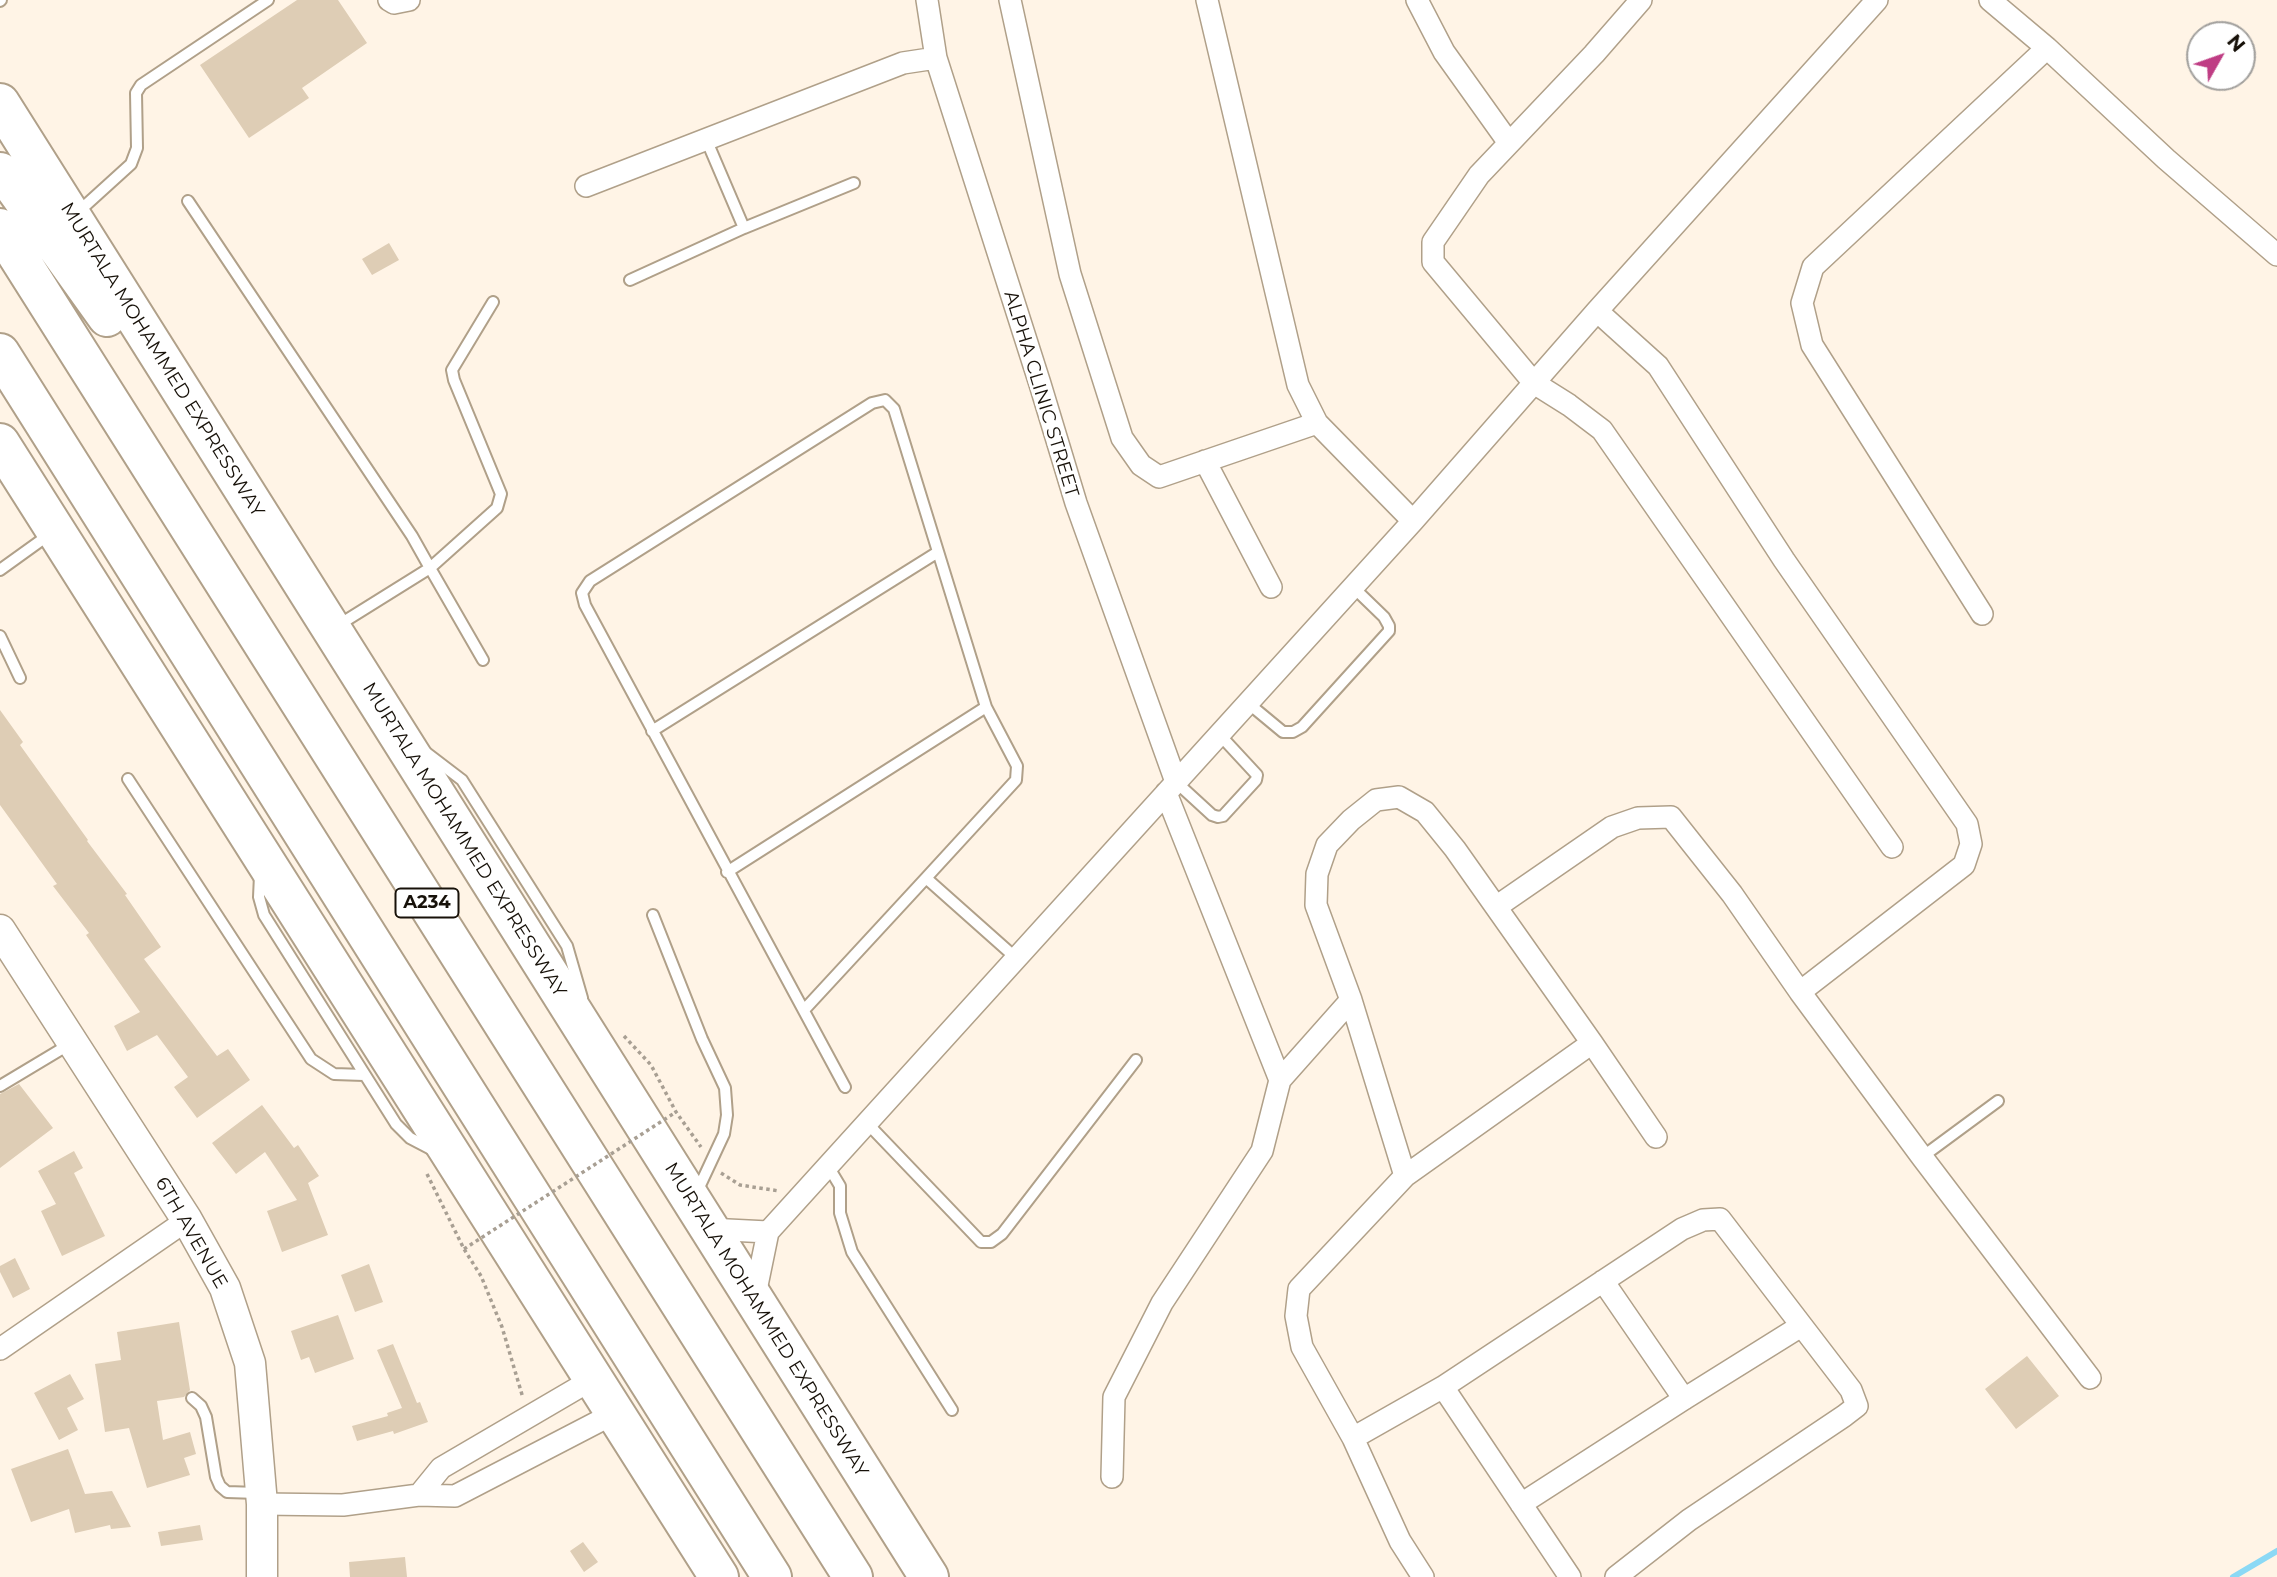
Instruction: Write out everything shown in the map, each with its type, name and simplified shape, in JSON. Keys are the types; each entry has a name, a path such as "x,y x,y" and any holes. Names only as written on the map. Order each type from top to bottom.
{"highway":[{"name":"MURTALA MOHAMMED EXPRESSWAY","path":"0,103 929,1577"},
{"path":"0,172 9,180 140,365 236,476"},
{"name":"A234","path":"0,228 853,1577"},
{"path":"0,353 772,1577"},
{"path":"0,443 719,1577"}],"street":[{"path":"390,0 394,3 410,0"},
{"name":"ALPHA CLINIC STREET","path":"927,0 936,58 1076,503 1171,788 1280,1080"},
{"path":"1010,0 1070,274 1122,438 1141,465 1159,477 1317,423"},
{"path":"1207,0 1298,385 1317,423 1413,521"},
{"path":"1417,0 1444,52 1509,143"},
{"path":"754,1302 768,1232 1413,521 1597,311 1877,0"},
{"path":"1990,0 2277,255"},
{"path":"1634,3 1594,54 1479,175 1433,242 1433,262 1450,286 1534,383 1602,430 1892,847"},
{"path":"1982,614 1812,345 1802,303 1813,267 2047,48"},
{"path":"586,186 903,63 936,58"},
{"path":"1597,311 1657,366 1784,560 1967,824 1971,844 1964,865 1800,992"},
{"path":"1205,461 1271,587"},
{"path":"1405,1176 1351,1000 1316,905 1317,874 1327,845 1351,820 1376,800 1399,797 1425,812 1496,906 1656,1137"},
{"path":"1496,906 1612,827 1639,818 1671,817 1732,894 1800,992 1922,1157 2090,1378"},
{"name":"6TH AVENUE","path":"2,939 187,1220 225,1288 250,1363 262,1499 262,1577"},
{"path":"1112,1477 1114,1397 1162,1303 1262,1151 1280,1080 1351,1000"},
{"path":"1423,1577 1400,1541 1353,1438 1302,1346 1296,1316 1299,1289 1405,1176 1592,1043"},
{"path":"700,1216 768,1232"},
{"path":"1353,1438 1443,1387 1682,1229 1703,1220 1720,1219 1851,1390 1857,1406 1689,1520 1616,1577"},
{"path":"0,1349 187,1220"},
{"path":"1603,1281 1684,1399"},
{"path":"1521,1504 1801,1326"},
{"path":"419,1494 441,1468 593,1379"},
{"path":"1443,1387 1570,1577"},
{"path":"262,1499 343,1505 419,1494 455,1496 615,1413"}],"lane":[{"path":"73,218 131,164 137,148 136,93 141,85 268,0"},
{"path":"706,139 744,228"},
{"path":"630,280 744,228 855,183"},
{"path":"188,201 412,536 483,660"},
{"path":"332,629 430,568 497,508 501,494 452,370 493,302"},
{"path":"804,1010 1016,780 1017,765 986,707 894,409 885,400 872,403 590,581 582,593 585,606 845,1087"},
{"path":"0,570 55,530"},
{"path":"652,731 938,552"},
{"path":"1248,703 1283,732 1293,732 1302,727 1363,660 1389,631 1390,626 1353,587"},
{"path":"0,636 20,678"},
{"path":"727,872 986,707"},
{"path":"1171,788 1218,817 1223,816 1256,780 1257,775 1220,734"},
{"path":"128,779 311,1059 334,1074 365,1074"},
{"path":"261,855 259,897 264,915 396,1124 410,1138 457,1164"},
{"path":"926,878 1016,958"},
{"path":"653,915 724,1088 727,1115 724,1134 711,1162 700,1216"},
{"path":"0,1086 72,1043"},
{"path":"867,1123 981,1242 991,1242 1002,1234 1136,1059"},
{"path":"1922,1157 1998,1101"},
{"path":"828,1166 840,1186 840,1213 852,1252 952,1410"},
{"path":"191,1398 201,1406 205,1417 220,1486 227,1492 262,1499"}],"path":[{"path":"651,1065 677,1112 723,1175 740,1185 773,1189 800,1197"},
{"path":"464,1249 677,1112"},
{"path":"440,1202 481,1276 502,1327 528,1417"}],"building":[{"path":"297,0 338,0 367,43 302,88 309,98 249,138 200,65"},
{"path":"389,243 399,260 372,275 362,259"},
{"path":"0,710 23,742 20,745 127,894 125,895 161,947 144,959 217,1056 228,1049 250,1080 197,1118 174,1087 188,1077 157,1035 127,1051 114,1026 140,1012 86,935 89,933 53,886 57,884 0,805"},
{"path":"19,1084 53,1128 0,1168 0,1094"},
{"path":"262,1105 294,1148 298,1145 319,1176 308,1183 328,1235 282,1252 267,1211 297,1200 265,1152 236,1174 212,1143"},
{"path":"74,1151 83,1168 74,1173 105,1236 62,1256 41,1211 56,1204 38,1171"},
{"path":"15,1258 30,1289 13,1298 0,1272 0,1266"},
{"path":"369,1264 383,1302 355,1312 341,1275"},
{"path":"338,1315 354,1359 315,1373 309,1357 301,1360 291,1331"},
{"path":"179,1322 190,1390 184,1397 157,1401 163,1440 190,1432 196,1454 184,1458 190,1475 147,1488 129,1428 105,1432 95,1364 121,1360 117,1332"},
{"path":"393,1344 417,1403 420,1402 428,1422 394,1434 393,1431 357,1441 352,1426 388,1416 387,1413 402,1408 377,1350"},
{"path":"2027,1356 2059,1396 2016,1429 1985,1389"},
{"path":"70,1374 84,1399 67,1408 78,1430 59,1440 34,1393"},
{"path":"68,1449 85,1494 112,1491 131,1527 111,1529 110,1525 75,1533 69,1509 31,1522 11,1469"},
{"path":"200,1525 203,1540 161,1546 158,1532"},
{"path":"583,1542 598,1562 584,1572 570,1551"},
{"path":"405,1557 407,1577 350,1577 349,1562"}],"waterway":[{"path":"2233,1577 2277,1551"}]}
